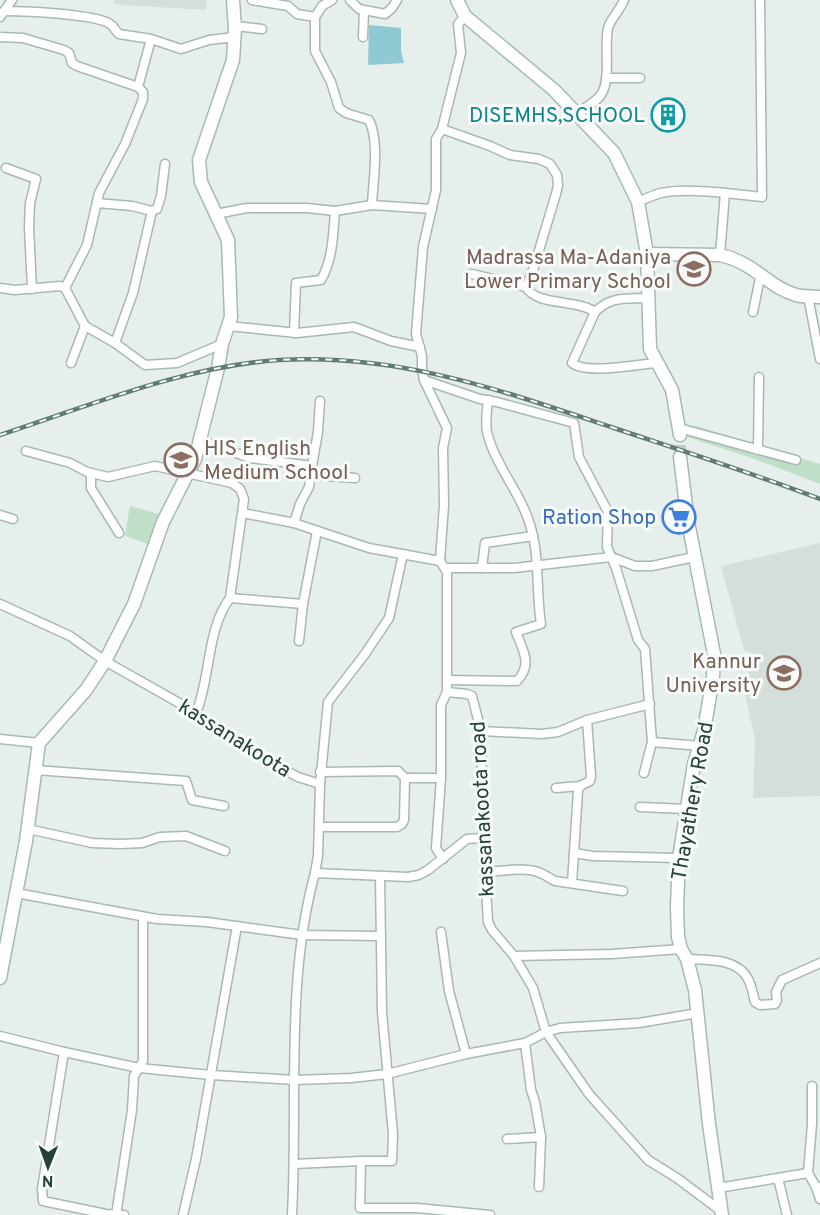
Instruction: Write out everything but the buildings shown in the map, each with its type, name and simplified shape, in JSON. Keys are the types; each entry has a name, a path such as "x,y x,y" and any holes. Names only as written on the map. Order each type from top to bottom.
{"street":[{"path":"2,14 12,0"},
{"path":"0,978 28,829 39,743 86,690 105,661 134,604 163,522 195,459 222,344 231,317 228,240 201,182 200,160 233,60 235,32 233,0"},
{"path":"252,0 284,5 293,9 297,14 315,17"},
{"path":"333,0 322,6 315,17 315,51 331,82 339,108 346,113 369,120 372,126 375,149 372,206"},
{"path":"350,0 358,9 385,14 397,0"},
{"path":"457,0 465,16 554,90 614,153 638,202 647,254 650,348 672,390 679,431 796,460"},
{"path":"577,113 602,94 606,78 609,26 624,0"},
{"path":"638,202 661,193 725,193 762,197 760,0"},
{"path":"363,37 364,11"},
{"path":"2,14 34,12 91,19 112,25 119,34 151,39 181,49 235,32 261,29"},
{"path":"443,859 436,848 441,778 441,705 447,692 447,572 442,565 443,448 447,428 424,380 422,356 416,334 423,247 436,190 436,139 442,129 461,53 458,24 465,16"},
{"path":"0,37 23,38 64,50 69,53 72,63 76,66 138,87 143,92 143,99 125,144 99,193 87,246 65,288"},
{"path":"138,87 151,39"},
{"path":"606,78 640,78"},
{"path":"442,129 510,155 539,159 550,164 555,170 558,184 526,287"},
{"path":"114,343 133,293 152,211 159,205 165,164"},
{"path":"6,168 36,179 29,215 32,289"},
{"path":"720,255 725,193"},
{"path":"97,203 132,206 152,211"},
{"path":"216,214 247,208 307,208 335,211 372,206 432,209"},
{"path":"294,333 296,283 321,280 325,273 330,259 335,211"},
{"path":"647,254 720,255 746,263 777,286 796,295 814,296 820,359"},
{"path":"472,273 526,287 534,295 578,305 595,312"},
{"path":"753,312 761,273"},
{"path":"0,288 32,289 60,286 65,288 85,326 148,365 177,363 222,344"},
{"path":"647,298 613,299 600,306 595,312 572,363 577,367 591,368 657,363"},
{"path":"71,363 85,326"},
{"path":"228,326 294,333 354,327 391,341 420,347"},
{"path":"758,450 759,377"},
{"path":"424,380 456,393 574,423 579,457 608,512 607,547 638,640 645,649 652,742 644,773"},
{"path":"447,680 517,681 525,672 526,661 516,632 541,624 537,597 538,567 533,536 527,514 487,432 488,400"},
{"path":"294,523 296,513 309,487 318,432 320,401"},
{"path":"200,440 250,458 355,478"},
{"path":"26,452 70,463 91,473 108,477 154,466 232,483 240,489 244,499 243,513 230,598 224,606 210,648 200,704 196,713"},
{"name":"Thayathery Road","path":"680,457 694,556 714,654 713,677 701,746 694,764 679,858 676,907 684,954 695,990 721,1213"},
{"path":"91,473 91,488 119,533"},
{"path":"243,513 294,523 369,548 403,554 442,565 482,568 538,567 611,557 635,566 652,566 694,556"},
{"path":"0,514 13,519"},
{"path":"299,641 303,604 317,531"},
{"path":"482,568 485,543 533,536"},
{"path":"292,1215 295,1022 302,935 318,856 320,772 327,702 365,654 389,618 403,554"},
{"path":"230,598 303,604"},
{"name":"kassanakoota","path":"0,604 70,636 105,661 196,713 259,756 298,777 320,783"},
{"name":"kassanakoota road","path":"447,692 472,696 481,731 483,838 488,922 492,930 513,956 533,988 546,1032 589,1094 648,1160 677,1178 721,1213"},
{"path":"481,731 542,734 567,730 587,720 650,704"},
{"path":"556,788 580,786 590,781 587,720"},
{"path":"0,739 39,743"},
{"path":"652,742 701,746"},
{"path":"35,770 186,782 192,800 224,806"},
{"path":"320,772 398,771 405,778 441,778"},
{"path":"320,827 397,826 402,824 405,778"},
{"path":"572,883 580,786"},
{"path":"640,807 687,809"},
{"path":"28,829 92,843 142,843 160,837 186,836 225,851"},
{"path":"315,873 408,878 419,875 467,839 483,838"},
{"path":"574,853 593,856 679,858"},
{"path":"486,872 531,870 542,873 555,881 623,891"},
{"path":"294,1164 392,1161 393,1134 382,1012 380,876"},
{"path":"16,893 143,917 302,935 381,936"},
{"path":"116,1215 135,1076 144,1061 143,917"},
{"path":"183,1215 211,1075 237,926"},
{"path":"441,932 449,991 466,1054"},
{"path":"513,956 684,954 732,964 743,971 755,1002 760,1005 775,1004 776,992 782,980 806,967 820,963"},
{"path":"0,1036 64,1053 139,1068 295,1080 387,1074 466,1054 525,1043 546,1032 571,1027 639,1023 698,1013"},
{"path":"525,1043 531,1090 541,1137 538,1187"},
{"path":"64,1053 42,1189 43,1201 124,1215"},
{"path":"812,1086 808,1173 818,1187 820,1199"},
{"path":"507,1139 541,1137"},
{"path":"361,1161 360,1208 364,1212 393,1212 417,1208 490,1215"},
{"path":"718,1188 808,1173"},
{"path":"778,1178 787,1215"}],"shaded area":[{"path":"114,0 207,0 206,10 123,5 114,3"},
{"name":"Kannur University","path":"820,543 820,796 753,798 755,739 745,694 752,653 744,650 721,566"}],"green space":[{"path":"696,426 820,464 820,484 752,458 687,437 689,428"},
{"path":"130,506 159,514 148,544 125,536"}],"water":[{"path":"369,25 401,28 401,51 404,63 368,65"}],"tunnel":[{"path":"680,435 680,457"}],"railway":[{"path":"0,435 138,389 208,370 279,360 323,359 366,362 491,388 717,462 820,499"}],"place":[{"name":"DISEMHS,SCHOOL","path":"668,115"},
{"name":"Madrassa Ma-Adaniya Lower Primary School","path":"694,269"},
{"name":"HIS English Medium School","path":"181,460"},
{"name":"Ration Shop","path":"679,517"},
{"name":"Kannur University","path":"784,673"}]}
